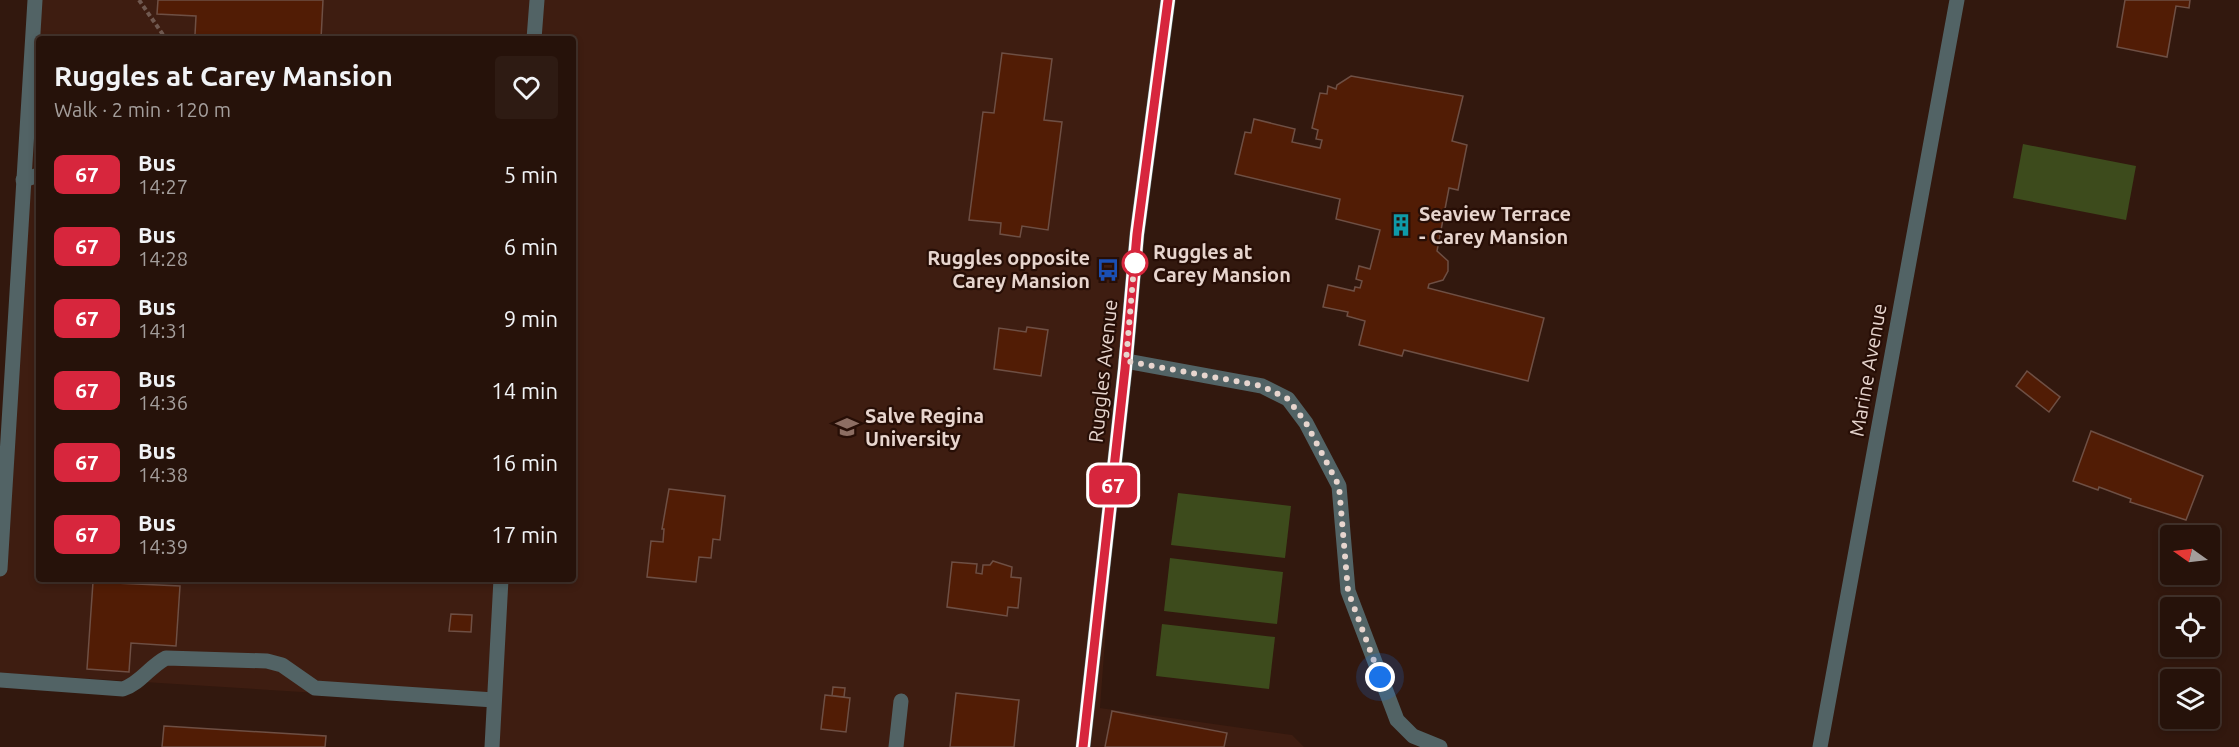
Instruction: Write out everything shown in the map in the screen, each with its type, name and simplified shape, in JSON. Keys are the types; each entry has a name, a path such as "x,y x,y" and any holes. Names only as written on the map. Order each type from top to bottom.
{"street":[{"path":"0,569 35,0"},
{"path":"534,36 537,0"},
{"name":"Ruggles Avenue","path":"1083,747 1126,361 1137,234 1168,0"},
{"name":"Marine Avenue","path":"1820,747 1957,0"},
{"path":"23,180 36,176"},
{"path":"1126,361 1262,386 1288,399 1306,423 1339,486 1348,591 1397,720 1413,736 1440,747"},
{"path":"492,747 501,582"},
{"path":"0,680 123,689 135,685 153,664 166,658 267,661 282,665 315,688 494,700"},
{"path":"896,747 901,702"}],"path":[{"path":"139,0 164,36"}],"shaded area":[{"name":"Salve Regina University","path":"35,0 1168,0 1125,369 1100,708 1292,735 1304,747 492,747 493,704 0,673 0,569"}],"green space":[{"path":"2023,144 2136,166 2126,220 2013,198"},
{"path":"1178,493 1291,506 1285,558 1171,545"},
{"path":"1170,558 1283,572 1277,624 1164,611"},
{"path":"1162,624 1275,637 1269,689 1156,676"}],"building":[{"path":"158,0 323,0 321,36 195,35 196,16 157,14"},
{"path":"2125,0 2190,0 2189,8 2176,6 2167,57 2117,47"},
{"path":"1002,53 1052,59 1044,120 1062,122 1048,230 1022,226 1020,237 1000,234 1001,223 969,220 983,112 994,113"},
{"name":"Seaview Terrace - Carey Mansion","path":"1351,76 1463,96 1452,141 1467,145 1458,190 1449,188 1437,251 1448,261 1448,271 1443,280 1429,284 1428,288 1544,318 1528,381 1404,350 1402,356 1359,345 1365,321 1347,316 1348,312 1323,307 1328,285 1354,291 1355,287 1360,288 1362,281 1356,279 1359,266 1370,269 1380,230 1336,219 1340,199 1235,174 1245,132 1251,133 1254,119 1295,129 1292,142 1320,148 1322,140 1316,139 1318,130 1312,128 1320,93 1327,94 1328,86 1336,89 1337,85"},
{"path":"1027,327 1048,330 1041,376 994,369 999,328 1026,332"},
{"path":"2027,371 2060,397 2049,412 2016,386"},
{"path":"2091,431 2203,476 2186,520 2130,502 2131,499 2099,487 2098,490 2073,481"},
{"path":"669,489 725,496 720,540 713,539 711,558 699,557 696,582 647,577 651,541 663,542 664,529 662,529"},
{"path":"993,561 1012,567 1011,577 1021,578 1018,608 1008,607 1007,616 947,607 952,562 977,564 976,573 982,574 983,565 990,565"},
{"path":"93,582 180,586 176,646 131,643 129,672 87,669"},
{"path":"451,614 472,615 471,632 449,631"},
{"path":"833,687 845,688 844,697 832,696"},
{"path":"956,693 1019,700 1014,747 950,747"},
{"path":"825,695 850,698 846,732 821,729"},
{"path":"1112,711 1227,733 1224,747 1105,747"},
{"path":"164,726 326,736 325,747 162,747"}],"bus line":[{"name":"67","path":"1083,747 1125,369 1137,234 1168,0"}],"place":[{"name":"Seaview Terrace - Carey Mansion","path":"1401,225"},
{"name":"Ruggles at Carey Mansion","path":"1135,263"},
{"name":"Ruggles opposite Carey Mansion","path":"1108,270"},
{"name":"Salve Regina University","path":"847,427"}],"route":[{"path":"1135,263 1135,255 1126,361 1262,386 1288,399 1306,423 1339,486 1348,591 1380,677"}]}
